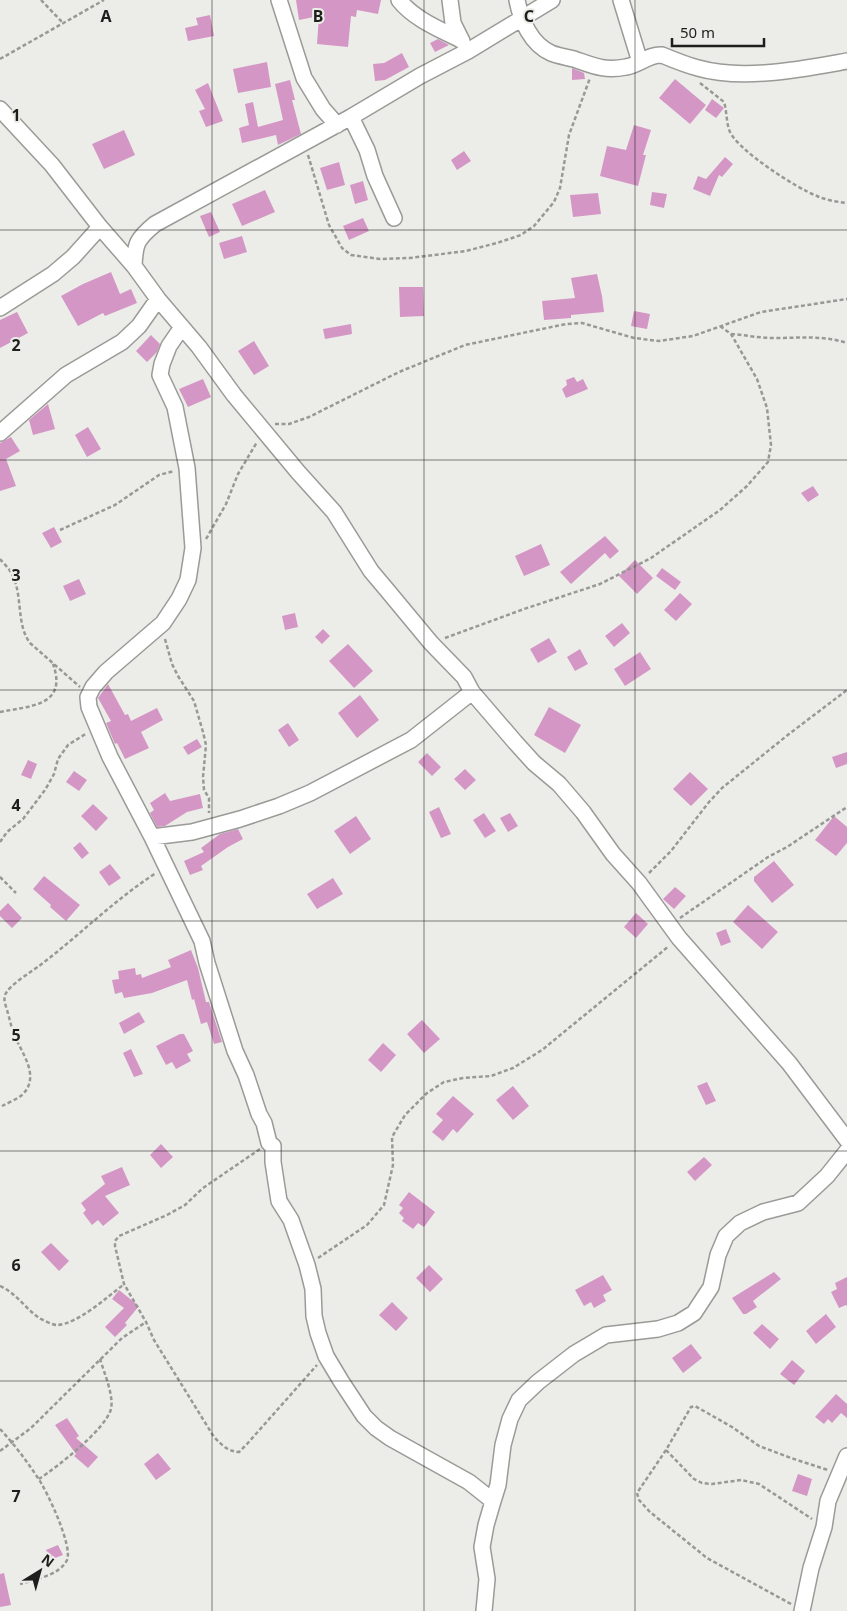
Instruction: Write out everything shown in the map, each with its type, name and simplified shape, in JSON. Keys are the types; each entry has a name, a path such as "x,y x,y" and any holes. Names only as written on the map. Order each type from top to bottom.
{"street":[{"path":"279,0 304,78 323,109 337,126"},
{"path":"399,0 404,7 418,17 464,46"},
{"path":"450,0 453,23 464,46"},
{"path":"517,0 522,19 534,40 542,48 553,54 574,59 594,67 613,69 629,67 657,55 662,55 700,69 728,73 770,72 847,61"},
{"path":"134,266 134,251 140,237 155,224 337,126 420,76 464,46 522,19 552,0"},
{"path":"621,0 640,62"},
{"path":"0,108 52,165 100,227 134,266 158,300 182,327 298,472 334,512 371,571 431,643 464,677 472,692 534,763 559,784 583,812 680,938 789,1064 847,1140"},
{"path":"351,117 367,150 375,176 394,218"},
{"path":"0,308 53,274 73,257 100,227"},
{"path":"0,433 66,376 122,342 139,326 158,300"},
{"path":"182,327 169,346 160,375 175,407 187,468 193,548 188,580 179,599 163,623 106,672 88,694 89,707 110,757 152,837 202,941 221,1009 259,1114 264,1123 269,1143 273,1146 273,1162 279,1200 291,1220 307,1265 313,1289 314,1316 326,1356 364,1416 376,1428 390,1438 469,1482 493,1501"},
{"path":"152,837 177,835 279,806 411,740 472,692"},
{"path":"484,1611 487,1579 482,1546 498,1485 503,1445 510,1419 519,1400 538,1382 574,1354 606,1335 658,1329 678,1324 694,1313 711,1287 718,1255 726,1236 740,1223 763,1212 798,1203 827,1176 847,1151"},
{"path":"803,1610 811,1568 824,1527 828,1501 847,1456"}],"path":[{"path":"41,0 63,23"},
{"path":"0,59 104,0"},
{"path":"304,143 329,225 342,248 351,255 380,259 410,258 474,249 521,235 534,226 554,202 560,188 569,135 594,67"},
{"path":"700,83 724,102 729,131 758,160 788,181 817,196 835,202 847,203"},
{"path":"206,540 226,504 260,425 289,424 309,417 399,372 465,345 582,323 634,338 659,341 693,336 761,312 847,299"},
{"path":"431,643 600,584 651,558 720,510 747,486 768,462 771,445 767,408 757,378 731,334 720,326"},
{"path":"731,334 772,338 815,336 847,343"},
{"path":"60,530 115,505 159,475 187,468"},
{"path":"0,560 11,572 25,636 30,643 88,694"},
{"path":"163,623 166,646 172,664 194,701 206,745 203,777 204,790 209,798 209,827"},
{"path":"0,712 35,705 50,699 57,685 52,663"},
{"path":"639,883 671,851 722,788 847,690"},
{"path":"0,842 7,832 22,819 45,790 54,774 58,759 68,746 82,735 98,728"},
{"path":"670,925 768,857 787,847 847,807"},
{"path":"2,1106 22,1095 30,1084 27,1058 14,1033 4,997 6,992 18,981 68,945 138,885 166,867"},
{"path":"0,877 16,893"},
{"path":"307,1265 367,1225 384,1205 393,1165 392,1137 405,1115 427,1093 444,1082 463,1078 490,1076 520,1064 542,1050 680,938"},
{"path":"269,1143 203,1188 185,1204 167,1215 119,1236 114,1246 124,1284 159,1348 214,1437 231,1451 239,1452 326,1356"},
{"path":"0,1286 8,1289 39,1318 56,1325 70,1321 89,1310 124,1284"},
{"path":"0,1451 32,1428 122,1338 146,1322"},
{"path":"39,1479 68,1458 96,1430 111,1409 111,1400 100,1359"},
{"path":"803,1610 707,1558 657,1518 639,1500 636,1493 666,1450 691,1407 695,1406 732,1427 759,1446 839,1473"},
{"path":"0,1428 39,1479 66,1539 69,1551 66,1562 59,1570 20,1584"},
{"path":"666,1450 694,1479 702,1483 712,1484 741,1480 759,1484 824,1527"}],"building":[{"path":"296,0 381,0 378,14 357,10 356,17 351,16 348,47 317,44 319,16 299,20"},
{"path":"210,15 214,36 188,41 185,28 198,25 196,18"},
{"path":"438,39 449,45 435,52 430,43"},
{"path":"402,53 409,67 385,80 375,81 373,64 384,63"},
{"path":"267,62 271,87 238,93 233,69"},
{"path":"572,68 584,73 585,79 572,80"},
{"path":"675,79 706,105 690,124 659,98"},
{"path":"290,80 295,100 292,100 301,134 278,145 276,135 242,143 239,128 249,125 245,104 253,102 258,127 283,120 275,84"},
{"path":"208,83 223,121 206,127 199,111 205,109 195,90"},
{"path":"712,99 724,108 716,118 705,110"},
{"path":"634,125 651,130 643,155 646,155 638,186 600,176 607,146 626,150"},
{"path":"124,130 135,155 104,169 92,144"},
{"path":"464,151 471,161 457,170 451,160"},
{"path":"725,157 733,164 722,177 719,175 710,196 693,189 698,176 706,179"},
{"path":"339,162 345,185 327,190 320,168"},
{"path":"363,181 368,200 355,204 350,185"},
{"path":"265,190 275,212 242,226 232,204"},
{"path":"652,192 667,194 664,208 650,205"},
{"path":"598,193 601,214 573,217 570,195"},
{"path":"211,212 220,232 209,237 200,216"},
{"path":"363,218 369,231 349,240 343,226"},
{"path":"242,236 247,252 224,259 219,243"},
{"path":"111,272 120,294 131,289 137,303 105,316 103,313 78,326 61,296"},
{"path":"597,274 604,312 571,315 571,318 544,320 542,301 575,298 571,278"},
{"path":"399,287 423,287 424,316 400,317"},
{"path":"634,311 650,314 647,329 631,326"},
{"path":"17,312 28,333 0,348 0,320"},
{"path":"351,324 352,334 325,339 323,329"},
{"path":"151,335 160,344 157,352 147,362 136,351"},
{"path":"254,341 269,366 254,375 238,351"},
{"path":"574,377 577,382 583,379 588,389 566,398 562,389 567,385 566,380"},
{"path":"203,379 211,397 188,407 179,389"},
{"path":"48,404 55,429 33,435 29,420"},
{"path":"88,427 101,449 87,457 75,435"},
{"path":"11,437 20,451 6,459 16,486 0,491 0,443"},
{"path":"813,486 819,495 808,502 801,493"},
{"path":"54,527 62,542 51,548 42,533"},
{"path":"605,536 619,551 610,559 605,553 571,584 560,572"},
{"path":"541,544 550,565 524,576 515,556"},
{"path":"635,560 653,578 637,594 619,576"},
{"path":"662,568 681,582 675,590 656,576"},
{"path":"79,579 86,594 70,601 63,586"},
{"path":"680,593 692,604 676,621 664,610"},
{"path":"295,613 298,627 285,630 282,616"},
{"path":"622,623 630,633 614,647 605,636"},
{"path":"323,629 330,636 322,644 315,637"},
{"path":"549,638 557,652 538,663 530,649"},
{"path":"348,644 373,671 354,688 329,661"},
{"path":"580,649 588,664 575,671 567,657"},
{"path":"640,652 651,669 625,686 614,669"},
{"path":"108,684 125,715 128,714 131,721 157,708 163,720 141,732 149,748 125,759 117,743 115,744 106,723 111,721 98,698"},
{"path":"360,695 379,720 357,738 338,713"},
{"path":"549,707 581,725 565,753 534,735"},
{"path":"288,723 299,740 289,747 278,730"},
{"path":"197,739 202,747 188,755 183,747"},
{"path":"847,752 847,764 836,768 832,757"},
{"path":"427,753 441,767 432,776 418,762"},
{"path":"28,760 37,764 31,779 21,775"},
{"path":"465,769 476,780 465,790 454,779"},
{"path":"74,771 87,780 79,791 66,782"},
{"path":"690,772 708,789 691,806 673,789"},
{"path":"165,793 170,801 200,794 203,808 187,812 165,826 157,827 150,813 154,810 150,803"},
{"path":"93,804 108,818 96,831 81,816"},
{"path":"439,807 451,834 441,838 429,812"},
{"path":"484,813 496,831 485,838 473,820"},
{"path":"510,813 518,826 508,832 500,818"},
{"path":"356,816 371,839 350,854 334,831"},
{"path":"834,816 847,827 847,843 836,856 815,840"},
{"path":"238,829 243,839 201,866 203,870 190,875 184,861 204,852 201,848 220,834"},
{"path":"80,842 89,853 82,859 73,848"},
{"path":"774,861 794,885 772,903 754,881 754,877"},
{"path":"110,864 121,878 109,886 99,872"},
{"path":"44,876 80,905 66,921 33,889"},
{"path":"333,878 343,894 317,909 307,894"},
{"path":"675,887 686,896 674,909 663,899"},
{"path":"8,903 22,918 12,928 0,916 0,911"},
{"path":"748,905 778,932 762,949 733,922"},
{"path":"636,913 648,924 636,938 624,927"},
{"path":"726,929 731,942 721,946 716,933"},
{"path":"191,950 198,968 206,1002 209,1002 222,1042 214,1044 207,1022 201,1024 187,980 152,993 124,998 122,992 115,994 112,980 119,979 118,971 135,968 136,975 141,974 142,978 171,967 168,960"},
{"path":"139,1012 145,1022 124,1034 119,1023"},
{"path":"422,1020 440,1039 424,1053 407,1034"},
{"path":"180,1034 184,1034 193,1051 187,1054 191,1061 176,1069 172,1062 166,1065 156,1046"},
{"path":"383,1043 396,1055 381,1072 368,1060"},
{"path":"131,1049 143,1074 134,1077 123,1053"},
{"path":"707,1082 716,1101 706,1105 697,1086"},
{"path":"513,1086 529,1106 513,1120 496,1100"},
{"path":"453,1096 474,1114 457,1133 453,1129 443,1141 432,1132 443,1120 436,1114"},
{"path":"161,1144 173,1157 161,1168 150,1155"},
{"path":"704,1157 712,1165 695,1181 687,1172"},
{"path":"122,1167 130,1185 105,1196 119,1213 103,1226 98,1220 92,1225 83,1213 86,1210 81,1203 105,1184 101,1176"},
{"path":"409,1192 435,1212 424,1227 418,1223 413,1229 402,1221 404,1218 399,1213 403,1208 399,1205"},
{"path":"51,1243 69,1261 59,1271 41,1252"},
{"path":"429,1265 443,1279 430,1292 416,1278"},
{"path":"774,1272 781,1279 753,1301 757,1307 743,1314 732,1298"},
{"path":"603,1275 612,1290 603,1295 606,1301 594,1308 591,1302 584,1306 575,1290"},
{"path":"847,1277 847,1306 839,1308 831,1292 837,1289 835,1283"},
{"path":"119,1290 139,1306 125,1323 127,1325 115,1337 105,1327 124,1308 112,1299"},
{"path":"392,1302 408,1318 396,1331 379,1315"},
{"path":"826,1314 836,1327 816,1344 806,1331"},
{"path":"762,1324 779,1339 770,1349 753,1333"},
{"path":"691,1344 702,1358 683,1373 672,1358"},
{"path":"792,1360 805,1371 794,1385 780,1374"},
{"path":"836,1394 847,1404 847,1418 841,1413 832,1423 828,1419 824,1424 815,1417"},
{"path":"67,1418 79,1436 76,1438 98,1457 88,1468 74,1456 76,1454 55,1425"},
{"path":"158,1453 171,1469 156,1480 144,1464"},
{"path":"798,1474 812,1479 807,1496 792,1491"},
{"path":"58,1545 63,1555 50,1560 46,1550"},
{"path":"4,1573 11,1605 0,1607 0,1574"}]}
